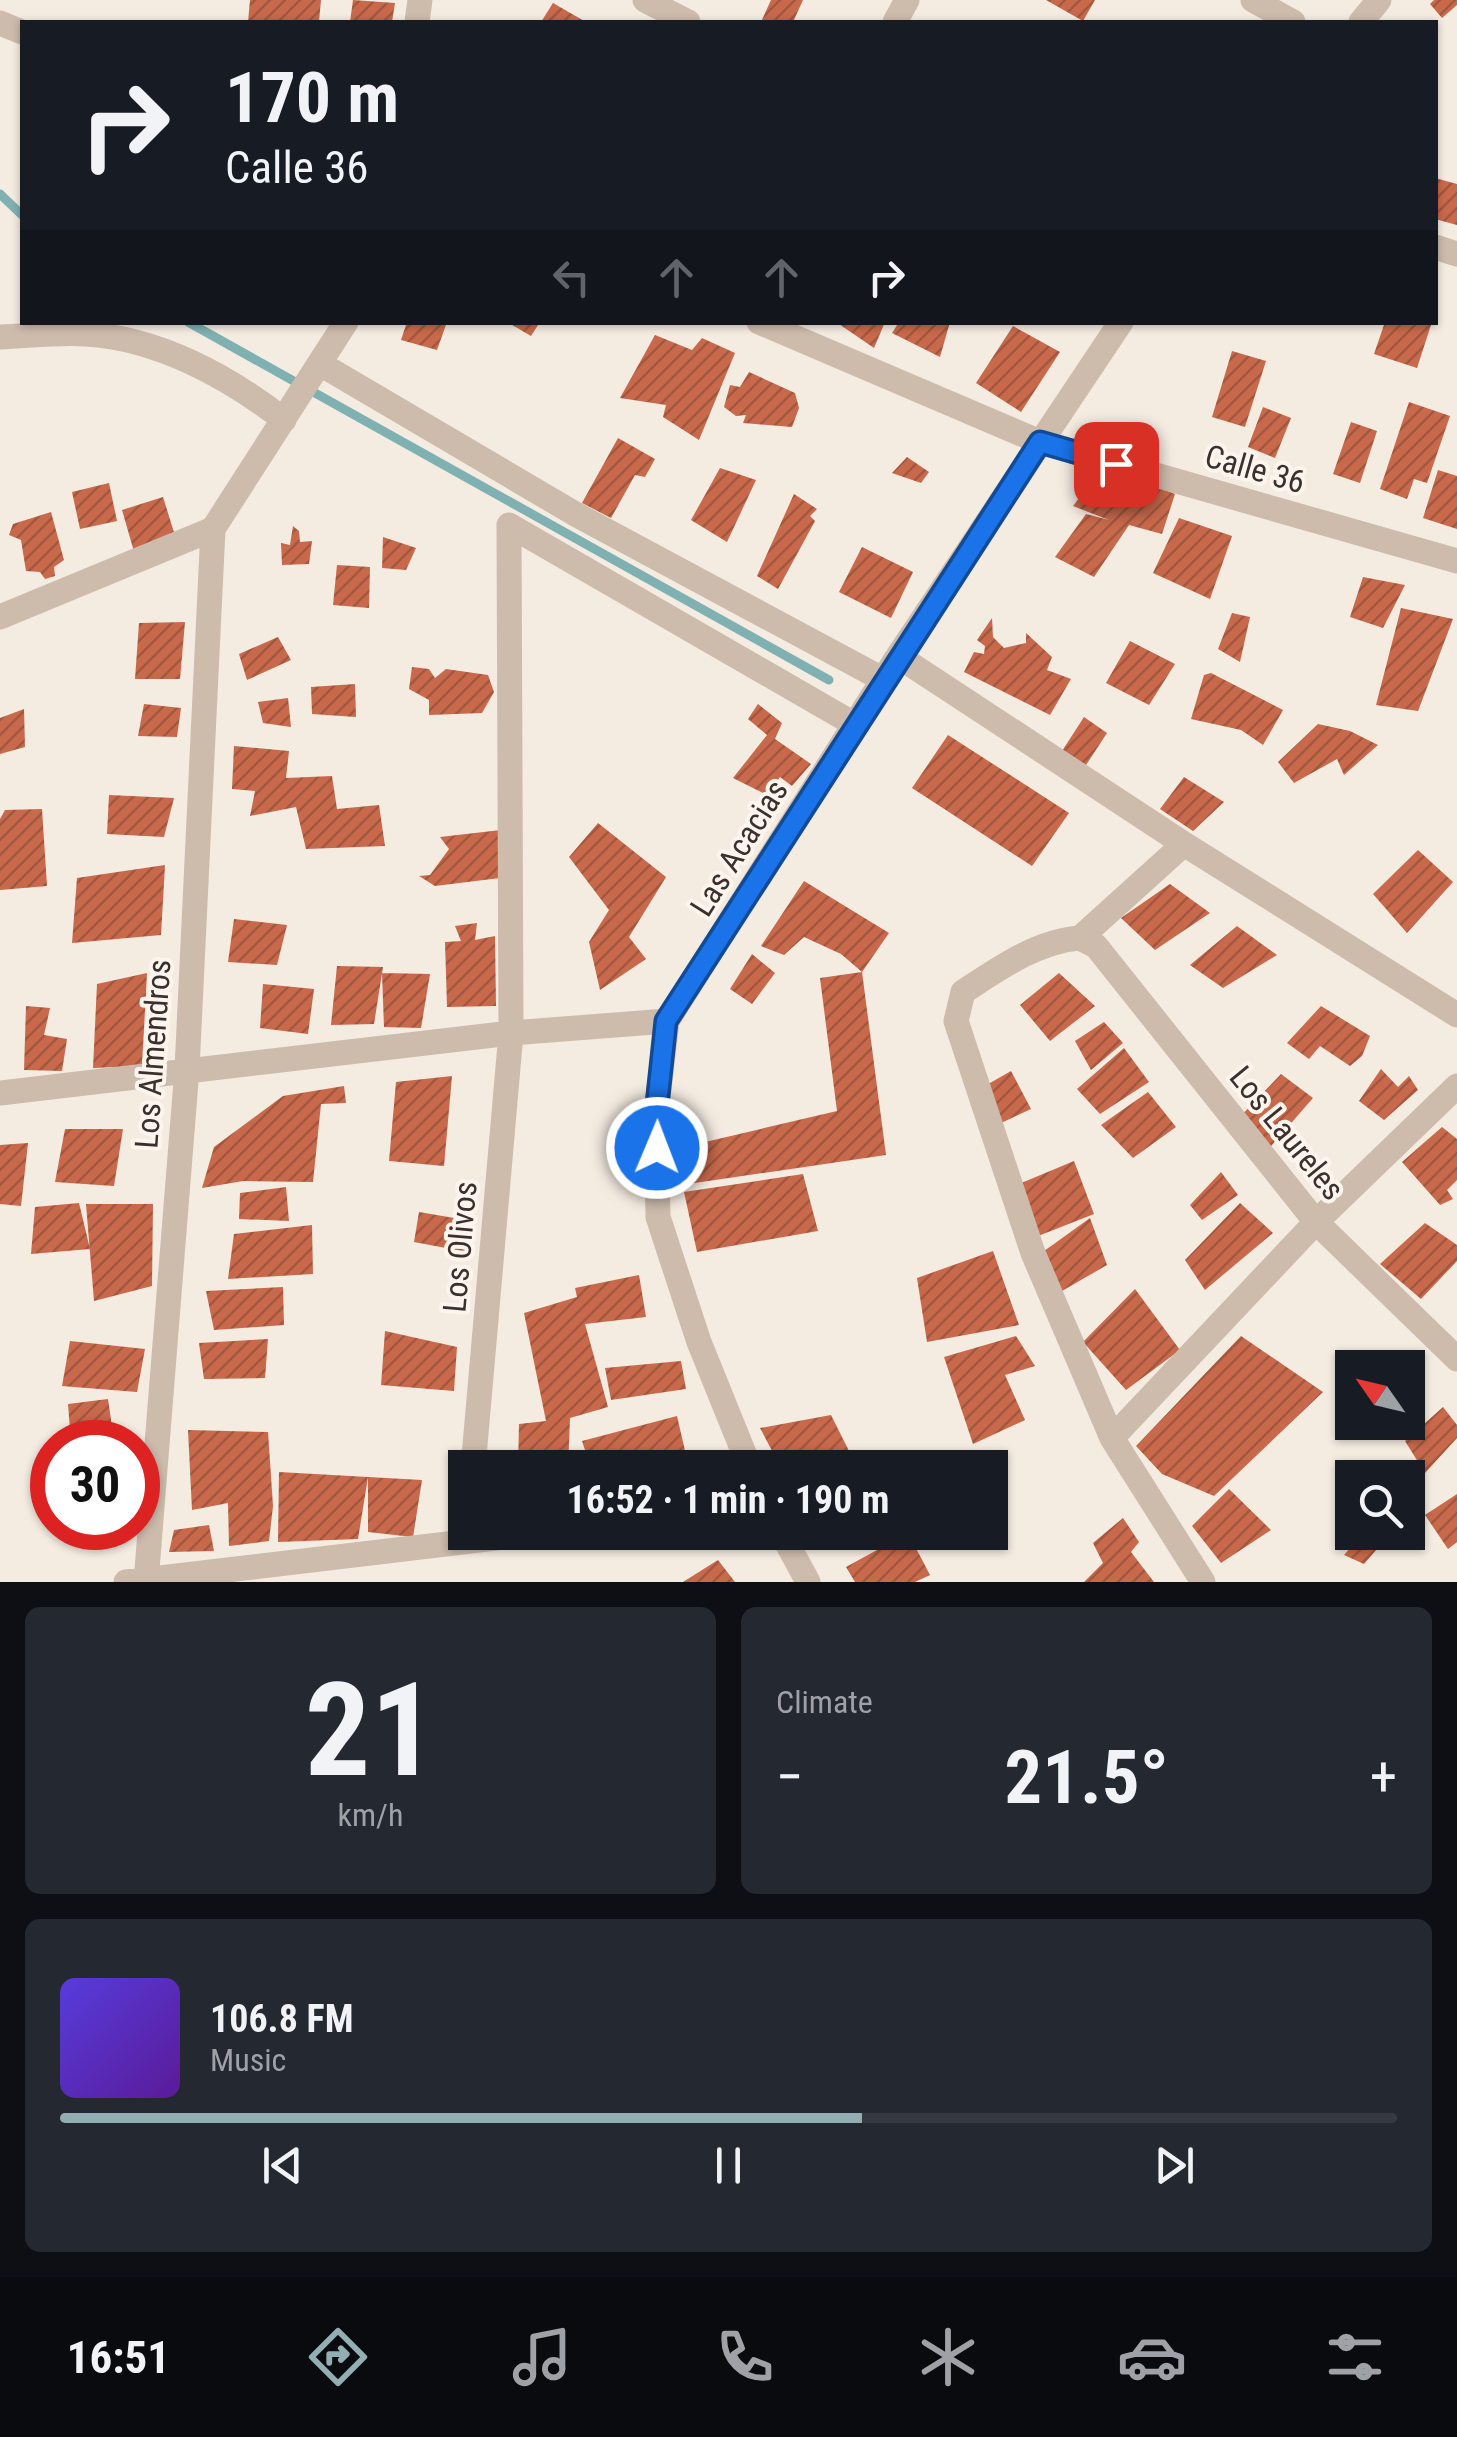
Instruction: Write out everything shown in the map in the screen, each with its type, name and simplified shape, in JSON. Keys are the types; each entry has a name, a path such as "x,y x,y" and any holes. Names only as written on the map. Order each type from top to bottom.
{"street":[{"path":"645,0 684,20"},
{"path":"1253,0 1289,20"},
{"path":"1362,20 1379,0"},
{"path":"0,617 213,529 344,325"},
{"name":"Calle 36","path":"766,325 1040,442 1457,560"},
{"name":"Las Acacias","path":"743,1450 700,1342 658,1217 656,1114 666,1021 898,656 1119,325"},
{"path":"0,337 88,334 145,346 208,370 290,412"},
{"path":"318,371 884,680"},
{"name":"Los Olivos","path":"475,1450 511,1033 510,525 854,724"},
{"name":"Los Almendros","path":"139,1581 187,1069 213,529"},
{"path":"898,656 1184,844 1457,1015"},
{"path":"1184,844 1080,938 1061,940 997,969 963,992 956,1020 1032,1253 1112,1438 1203,1582"},
{"name":"Los Laureles","path":"1080,938 1096,946 1316,1222 1457,1359"},
{"path":"0,1093 511,1033 666,1021"},
{"path":"1112,1438 1316,1222 1457,1086"},
{"path":"139,1581 448,1540"},
{"path":"791,1550 808,1582"}],"building":[{"path":"250,0 321,0 319,20 248,20"},
{"path":"353,0 395,3 392,20 350,20"},
{"path":"771,0 803,0 794,20 762,20"},
{"path":"1046,0 1095,0 1081,20"},
{"path":"1434,0 1457,0 1457,5 1442,18 1430,4"},
{"path":"553,3 583,20 542,20"},
{"path":"1438,179 1457,184 1457,225 1438,220"},
{"path":"406,325 446,325 437,350 401,340"},
{"path":"512,325 538,325 531,336"},
{"path":"840,325 884,325 874,348"},
{"path":"897,325 949,325 940,357 892,333"},
{"path":"1384,325 1431,325 1417,368 1374,354"},
{"path":"1013,326 1060,352 1021,412 976,383"},
{"path":"655,335 692,350 702,338 735,353 699,440 663,417 666,405 620,398"},
{"path":"1232,351 1266,361 1245,427 1212,417"},
{"path":"749,372 795,393 799,408 792,427 743,423 746,415 736,416 724,407 730,385 740,387"},
{"path":"1409,402 1450,416 1427,483 1414,479 1407,499 1380,489"},
{"path":"1263,407 1291,418 1275,458 1248,447"},
{"path":"1351,422 1377,431 1360,483 1333,474"},
{"path":"618,438 655,459 645,477 635,475 611,518 582,503"},
{"path":"907,457 929,472 921,483 892,473"},
{"path":"720,468 756,480 727,542 691,520"},
{"path":"1438,470 1457,476 1457,529 1423,518"},
{"path":"1097,475 1122,487 1137,478 1175,494 1162,534 1129,525 1094,577 1055,557 1086,514 1109,520 1073,506"},
{"path":"109,483 117,521 80,529 72,492"},
{"path":"794,494 817,509 810,516 815,521 778,589 757,576"},
{"path":"163,497 177,542 135,555 122,510"},
{"path":"51,512 64,560 54,567 55,576 45,579 40,572 26,571 21,540 9,535 13,524"},
{"path":"1179,518 1232,536 1210,599 1153,573"},
{"path":"293,526 299,531 300,542 312,541 309,564 282,565 281,543 290,545"},
{"path":"383,537 416,548 406,570 382,568"},
{"path":"862,547 913,572 891,618 839,592"},
{"path":"337,565 370,567 369,608 333,605"},
{"path":"1363,577 1405,585 1383,628 1350,617"},
{"path":"1401,608 1453,619 1418,711 1376,705"},
{"path":"1232,613 1250,617 1240,662 1218,649"},
{"path":"992,618 993,637 1004,648 1026,643 1026,633 1052,657 1047,670 1071,679 1050,715 964,672 974,652 984,654 985,646 977,640"},
{"path":"185,622 180,679 135,679 139,623"},
{"path":"278,637 291,660 247,680 239,654"},
{"path":"1130,641 1175,664 1149,705 1106,683"},
{"path":"412,667 429,669 435,678 446,669 488,675 494,692 482,713 429,715 429,700 409,689"},
{"path":"1211,673 1283,710 1263,745 1241,730 1191,719 1204,675"},
{"path":"355,684 356,717 312,714 311,687"},
{"path":"288,698 291,727 263,723 258,702"},
{"path":"144,704 181,708 177,737 138,736"},
{"path":"758,704 782,723 775,739 811,764 792,786 780,777 767,795 733,778 767,735 748,719"},
{"path":"24,709 25,747 0,754 0,718"},
{"path":"1084,717 1107,733 1086,765 1062,751"},
{"path":"1318,724 1350,731 1378,745 1344,775 1337,759 1294,783 1278,762"},
{"path":"948,735 1069,813 1032,866 912,788"},
{"path":"234,746 289,751 286,778 332,776 337,809 379,805 385,846 306,849 296,807 250,816 255,791 232,789"},
{"path":"1184,777 1224,802 1193,831 1160,809"},
{"path":"109,795 174,798 164,837 107,834"},
{"path":"42,809 47,886 0,890 0,819 5,810"},
{"path":"598,823 666,877 629,937 646,959 600,990 589,942 609,910 569,857"},
{"path":"501,830 500,878 435,886 419,876 430,875 449,849 440,837"},
{"path":"1418,850 1453,882 1407,933 1373,894"},
{"path":"165,865 161,935 72,943 77,878"},
{"path":"804,881 889,933 862,972 841,954 804,937 784,955 761,946"},
{"path":"1170,884 1210,913 1155,950 1121,918"},
{"path":"234,919 287,925 277,965 228,962"},
{"path":"477,923 475,940 495,936 496,1006 447,1007 445,942 461,941 455,926"},
{"path":"1237,926 1277,955 1223,988 1190,965"},
{"path":"752,954 775,973 752,1004 730,989"},
{"path":"337,966 383,967 374,1024 331,1025"},
{"path":"862,972 886,1155 688,1184 688,1146 837,1111 820,978"},
{"path":"147,973 142,1066 93,1068 97,984"},
{"path":"382,973 430,974 421,1028 384,1027"},
{"path":"1059,973 1095,1006 1050,1041 1020,1005"},
{"path":"263,984 314,989 308,1034 260,1028"},
{"path":"26,1006 50,1008 44,1035 67,1039 62,1071 24,1070"},
{"path":"1321,1006 1370,1036 1362,1056 1350,1066 1320,1046 1309,1059 1287,1043"},
{"path":"1104,1022 1123,1043 1091,1070 1075,1041"},
{"path":"1124,1048 1149,1082 1100,1114 1077,1089"},
{"path":"1381,1069 1398,1087 1409,1076 1418,1090 1384,1120 1359,1101"},
{"path":"1011,1071 1031,1109 999,1124 983,1087"},
{"path":"1281,1074 1313,1098 1265,1153 1236,1121"},
{"path":"452,1076 444,1166 389,1161 396,1082"},
{"path":"344,1086 346,1103 321,1104 313,1182 243,1181 202,1188 214,1147 283,1096"},
{"path":"1148,1092 1176,1127 1133,1158 1101,1125"},
{"path":"1442,1127 1457,1139 1457,1180 1447,1190 1453,1199 1440,1205 1402,1162"},
{"path":"65,1129 123,1129 114,1186 55,1182"},
{"path":"28,1143 21,1206 0,1204 0,1145"},
{"path":"1074,1161 1094,1214 1033,1238 1012,1187"},
{"path":"1221,1172 1238,1195 1202,1220 1190,1205"},
{"path":"803,1174 818,1231 697,1252 684,1192"},
{"path":"286,1187 289,1221 239,1219 240,1193"},
{"path":"79,1203 90,1249 31,1254 35,1207"},
{"path":"1240,1203 1273,1233 1205,1290 1185,1260"},
{"path":"86,1204 153,1204 152,1286 94,1301"},
{"path":"419,1212 472,1221 467,1252 414,1242"},
{"path":"1090,1218 1107,1265 1055,1295 1040,1254"},
{"path":"1425,1223 1457,1245 1457,1261 1421,1299 1380,1264"},
{"path":"312,1225 313,1274 228,1279 234,1234"},
{"path":"993,1251 1019,1325 927,1342 917,1278"},
{"path":"639,1275 646,1317 585,1324 608,1407 570,1418 569,1450 518,1450 519,1424 546,1421 524,1313 577,1297 575,1288"},
{"path":"283,1287 284,1325 214,1330 206,1291"},
{"path":"1135,1289 1180,1350 1126,1390 1083,1342"},
{"path":"385,1331 457,1347 454,1391 381,1385"},
{"path":"1016,1336 1035,1366 1005,1375 1025,1420 973,1444 944,1357"},
{"path":"1241,1336 1323,1392 1214,1496 1162,1474 1136,1446"},
{"path":"268,1339 265,1378 204,1379 199,1343"},
{"path":"70,1341 145,1349 137,1392 62,1386"},
{"path":"681,1361 686,1389 611,1400 605,1368"},
{"path":"108,1399 111,1420 69,1420 68,1404"},
{"path":"1443,1407 1457,1425 1457,1438 1425,1473 1425,1460 1417,1460 1405,1441 1425,1440 1425,1423"},
{"path":"831,1415 848,1450 772,1450 760,1428"},
{"path":"677,1416 685,1450 585,1450 582,1441"},
{"path":"188,1430 268,1432 273,1506 269,1541 229,1546 228,1503 192,1510"},
{"path":"279,1472 368,1477 358,1539 278,1542"},
{"path":"368,1477 422,1480 413,1537 368,1532"},
{"path":"1229,1489 1271,1530 1221,1563 1192,1526"},
{"path":"1457,1494 1457,1542 1448,1549 1425,1515"},
{"path":"1123,1518 1139,1542 1131,1552 1154,1582 1084,1582 1103,1563 1093,1543"},
{"path":"209,1525 214,1551 169,1552 174,1530"},
{"path":"877,1550 917,1550 930,1575 915,1582 855,1582 846,1567"},
{"path":"1348,1550 1376,1550 1364,1564 1344,1555"},
{"path":"718,1560 735,1582 683,1582"}],"waterway":[{"path":"0,194 20,213"},
{"path":"193,325 829,680"}],"route":[{"path":"657,1148 656,1114 666,1021 776,853 854,724 1040,442 1116,464"}]}
